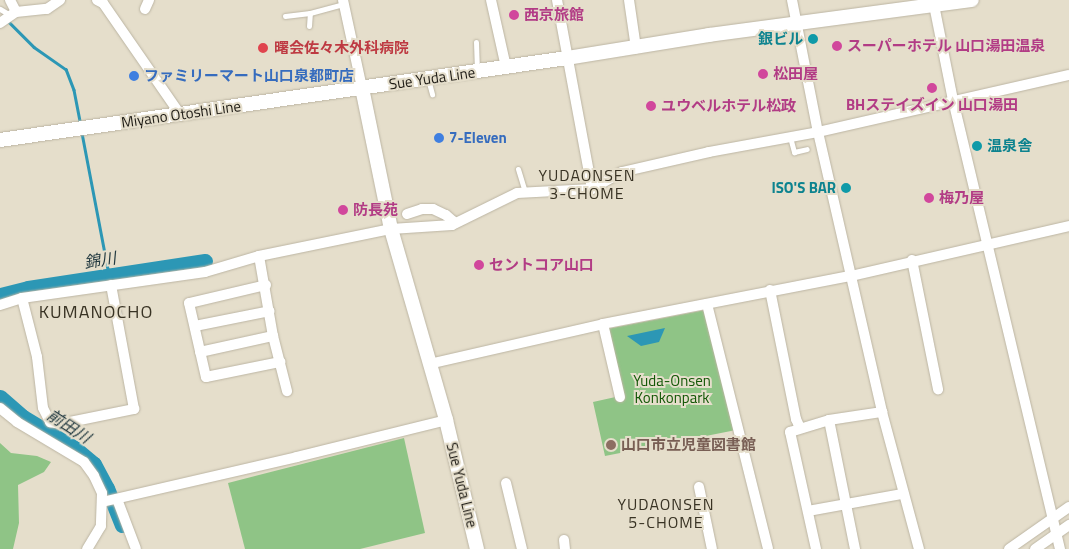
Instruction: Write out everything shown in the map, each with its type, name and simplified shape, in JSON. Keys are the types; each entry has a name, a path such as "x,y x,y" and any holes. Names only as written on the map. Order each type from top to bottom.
{"main road":[{"name":"Sue Yuda Line","path":"478,549 446,420 391,229 362,88 636,48 709,35 934,3 972,0"},
{"name":"Miyano Otoshi Line","path":"0,140 362,88"}],"street":[{"path":"10,0 13,14"},
{"path":"0,23 13,14 47,9 60,0"},
{"path":"97,0 103,2 180,114"},
{"path":"491,0 506,67"},
{"path":"557,0 592,189"},
{"path":"629,0 636,48"},
{"path":"792,0 818,132 882,412 902,494 919,549"},
{"path":"343,2 362,88"},
{"path":"934,3 953,100 1060,549"},
{"path":"0,305 22,298 205,272 260,256 391,229 452,225 501,200 525,192 592,189 622,172 709,152 818,132 1069,75"},
{"path":"407,214 422,209 433,209 446,215 453,221 452,225"},
{"path":"430,364 603,324 770,290 851,276 986,243 1069,226"},
{"path":"260,256 273,336 287,390"},
{"path":"912,260 938,389"},
{"path":"22,298 37,357 43,408 50,422 60,424 134,409 111,285"},
{"path":"266,285 189,303 206,378 280,362"},
{"path":"770,290 794,410 800,428"},
{"path":"707,304 768,549"},
{"path":"195,326 270,311"},
{"path":"603,324 620,397"},
{"path":"200,352 273,336"},
{"path":"0,408 17,422 84,462 94,476 102,493 101,526 87,549"},
{"path":"816,549 790,432 829,420 882,412"},
{"path":"102,502 446,420"},
{"path":"829,420 855,549"},
{"path":"506,483 522,549"},
{"path":"699,487 712,549"},
{"path":"808,511 902,494"},
{"path":"117,499 136,549"},
{"path":"1009,549 1069,507"},
{"path":"1035,549 1056,532 1069,525"}],"lane":[{"path":"285,16 310,13 343,2"},
{"path":"0,9 13,14"},
{"path":"309,26 310,13"},
{"path":"476,42 477,71"},
{"path":"428,78 432,94"},
{"path":"790,137 794,152 807,149"},
{"path":"518,169 525,192"}],"green space":[{"name":"Yuda-Onsen Konkonpark","path":"705,310 736,430 605,456 593,402 620,396 607,329"},
{"path":"404,438 425,533 360,549 245,549 228,483"},
{"path":"0,443 11,453 37,456 51,462 44,472 18,485 19,523 13,549 0,549"}],"water":[{"path":"665,328 659,342 641,346 627,336"}],"waterway":[{"path":"7,20 34,47 66,69 74,90 81,125"},
{"path":"82,133 108,269 121,276"},
{"name":"錦川","path":"0,295 28,288 205,261"},
{"name":"前田川","path":"0,397 23,417 76,449 94,464 107,488 122,525"}],"place":[{"name":"西京旅館","path":"514,15"},
{"name":"銀ビル","path":"813,39"},
{"name":"スーパーホテル 山口湯田温泉","path":"837,46"},
{"name":"曙会佐々木外科病院","path":"263,48"},
{"name":"松田屋","path":"763,74"},
{"name":"ファミリーマート山口泉都町店","path":"134,76"},
{"name":"BHステイズイン 山口湯田","path":"932,88"},
{"name":"ユウベルホテル松政","path":"651,106"},
{"name":"7-Eleven","path":"439,138"},
{"name":"温泉舎","path":"977,146"},
{"name":"ISO'S BAR","path":"846,188"},
{"name":"梅乃屋","path":"929,198"},
{"name":"防長苑","path":"343,210"},
{"name":"セントコア山口","path":"479,265"},
{"name":"山口市立児童図書館","path":"611,445"}],"district":[{"name":"YUDAONSEN 3-CHOME","path":"587,184"},
{"name":"KUMANOCHO","path":"96,312"},
{"name":"YUDAONSEN 5-CHOME","path":"666,513"}]}
